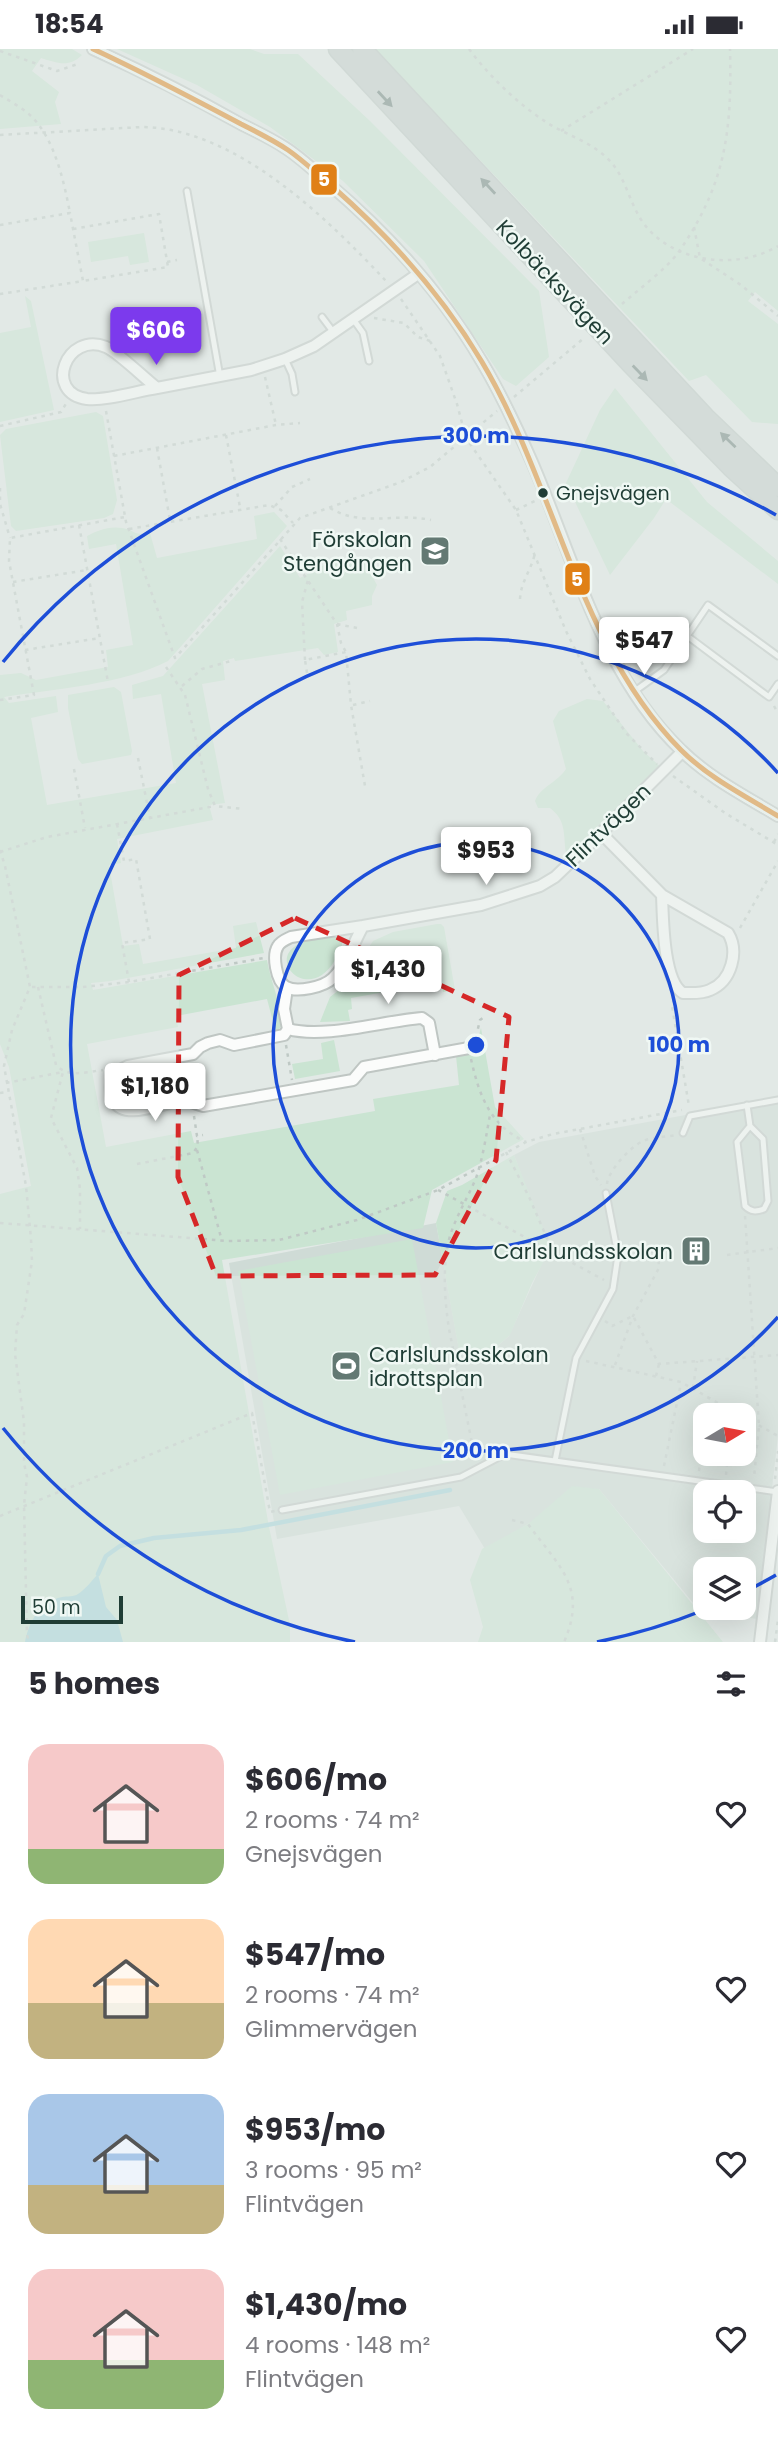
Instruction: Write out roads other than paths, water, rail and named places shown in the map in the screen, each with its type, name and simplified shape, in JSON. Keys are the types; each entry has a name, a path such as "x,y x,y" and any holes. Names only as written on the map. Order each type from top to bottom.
{"highway":[{"name":"Kolbäcksvägen","path":"338,49 631,364 731,467 778,510"},
{"name":"Kolbäcksvägen","path":"362,49 705,417 778,487"}],"street":[{"path":"93,49 174,87 284,147 353,204 394,246 470,342 509,411 533,463 606,646 635,691 665,734 682,752 734,790 778,816"},
{"path":"157,388 107,348 93,346 75,351 64,363 64,378 72,393 87,399 104,397 157,388 220,377 263,367 314,346 418,274"},
{"name":"Flintvägen","path":"286,1032 284,1009 288,988 282,983 276,962 278,946 284,940 481,905 540,886 555,877 682,752"},
{"path":"601,833 662,895 728,933 732,940 733,957 724,979 718,986 701,992 683,993 677,989 669,970 662,895"},
{"path":"288,988 306,988 327,983 335,976 363,926"},
{"path":"435,1055 429,1023 422,1018 326,1031 286,1032 234,1045 220,1040 200,1047 193,1054 128,1066 113,1074 110,1083 112,1097 121,1109 133,1110 187,1101 204,1106 353,1080 364,1067 435,1055 469,1048"},
{"path":"760,1642 776,1492"}],"lane":[{"path":"187,191 220,377"},
{"path":"321,317 334,333"},
{"path":"353,319 363,333 369,361"},
{"path":"285,359 292,374 295,392"},
{"path":"635,691 664,670 708,605 778,656"},
{"path":"686,635 769,697 778,684"},
{"path":"683,1133 690,1116 778,1100"},
{"path":"747,1105 750,1126 763,1139 768,1201 764,1209 757,1212 750,1211 745,1206 737,1142 750,1126"},
{"path":"555,1461 576,1358 613,1286 618,1255 606,1193"},
{"path":"282,1510 461,1477 505,1454 776,1492"}],"water":[{"path":"98,1574 106,1607 117,1620 123,1642 25,1642 29,1627 42,1608 62,1597 75,1596"}],"waterway":[{"path":"98,1574 106,1556 120,1546 154,1538 241,1530 450,1490"}],"place":[{"name":"Gnejsvägen","path":"543,493"},
{"name":"Förskolan Stengången","path":"435,551"},
{"name":"Carlslundsskolan","path":"696,1251"},
{"name":"Carlslundsskolan idrottsplan","path":"346,1366"}]}
